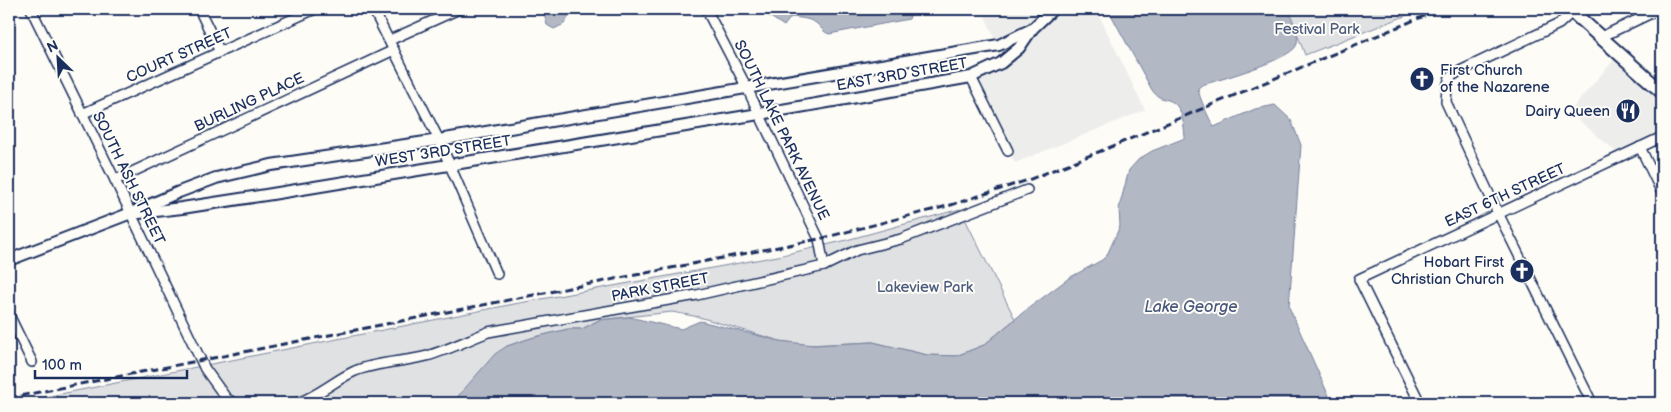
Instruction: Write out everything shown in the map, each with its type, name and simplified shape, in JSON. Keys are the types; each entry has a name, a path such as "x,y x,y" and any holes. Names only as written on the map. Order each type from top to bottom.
{"main road":[{"path":"1570,10 1662,92"}],"street":[{"name":"SOUTH ASH STREET","path":"31,9 116,180 201,360 215,385 226,398 234,403"},
{"path":"199,9 220,52"},
{"name":"COURT STREET","path":"82,114 315,9"},
{"path":"373,9 390,40 450,165 497,274"},
{"path":"390,40 459,9"},
{"name":"SOUTH LAKE PARK AVENUE","path":"706,9 747,88 819,238 824,266"},
{"name":"EAST 3RD STREET","path":"759,114 971,78 1001,63 1019,48 1032,29 1053,9"},
{"path":"1601,37 1660,9"},
{"path":"1570,10 1559,24 1450,77 1446,102 1498,213 1592,403"},
{"name":"EAST 3RD STREET","path":"747,88 999,45 1032,29"},
{"name":"BURLING PLACE","path":"116,180 394,50"},
{"path":"971,78 1008,152"},
{"name":"WEST 3RD STREET","path":"9,260 131,214 216,178 271,165 438,140 747,88"},
{"name":"WEST 3RD STREET","path":"131,214 182,208 759,114"},
{"name":"EAST 6TH STREET","path":"1420,403 1359,278 1662,137"},
{"path":"1640,147 1662,193"},
{"name":"PARK STREET","path":"298,403 310,399 354,372 373,366 427,356 488,332 697,295 824,266 857,250 901,239 1027,190"},
{"path":"9,315 32,362"}],"shaded area":[{"path":"982,9 1051,9 1031,28 997,44"},
{"path":"1056,9 1096,9 1145,110 1015,163 974,78 984,74"},
{"path":"1618,55 1662,94 1662,136 1620,155 1569,112"}],"green space":[{"name":"Festival Park","path":"1288,9 1423,9 1305,55"},
{"name":"Lakeview Park","path":"960,209 1015,319 984,345 956,356 927,355 873,342 807,345 780,341 699,317 672,312 599,320 582,329 568,329 507,346 452,403 128,403 125,400 107,403 15,403 514,304 778,256 843,241"}],"water":[{"path":"543,9 574,9 564,24 554,29 547,25"},
{"path":"753,9 912,9 909,19 829,34 816,23 804,18 791,17 784,26 769,16"},
{"name":"Lake George","path":"1108,9 1288,9 1297,37 1296,46 1291,51 1268,63 1198,88 1202,102 1214,127 1255,109 1275,105 1291,120 1301,145 1289,307 1332,403 452,403 495,354 507,346 568,329 582,329 599,320 629,317 681,329 700,321 780,341 813,345 873,342 927,355 956,356 984,345 1069,278 1102,260 1107,255 1120,226 1119,208 1129,170 1139,159 1152,151 1185,138 1180,111 1173,102 1159,97 1152,90"}],"railway":[{"path":"9,398 819,239 951,205 1028,180 1101,151 1441,9"}],"place":[{"name":"First Church of the Nazarene","path":"1422,79"},
{"name":"Dairy Queen","path":"1628,111"},
{"name":"Hobart First Christian Church","path":"1522,271"}]}
